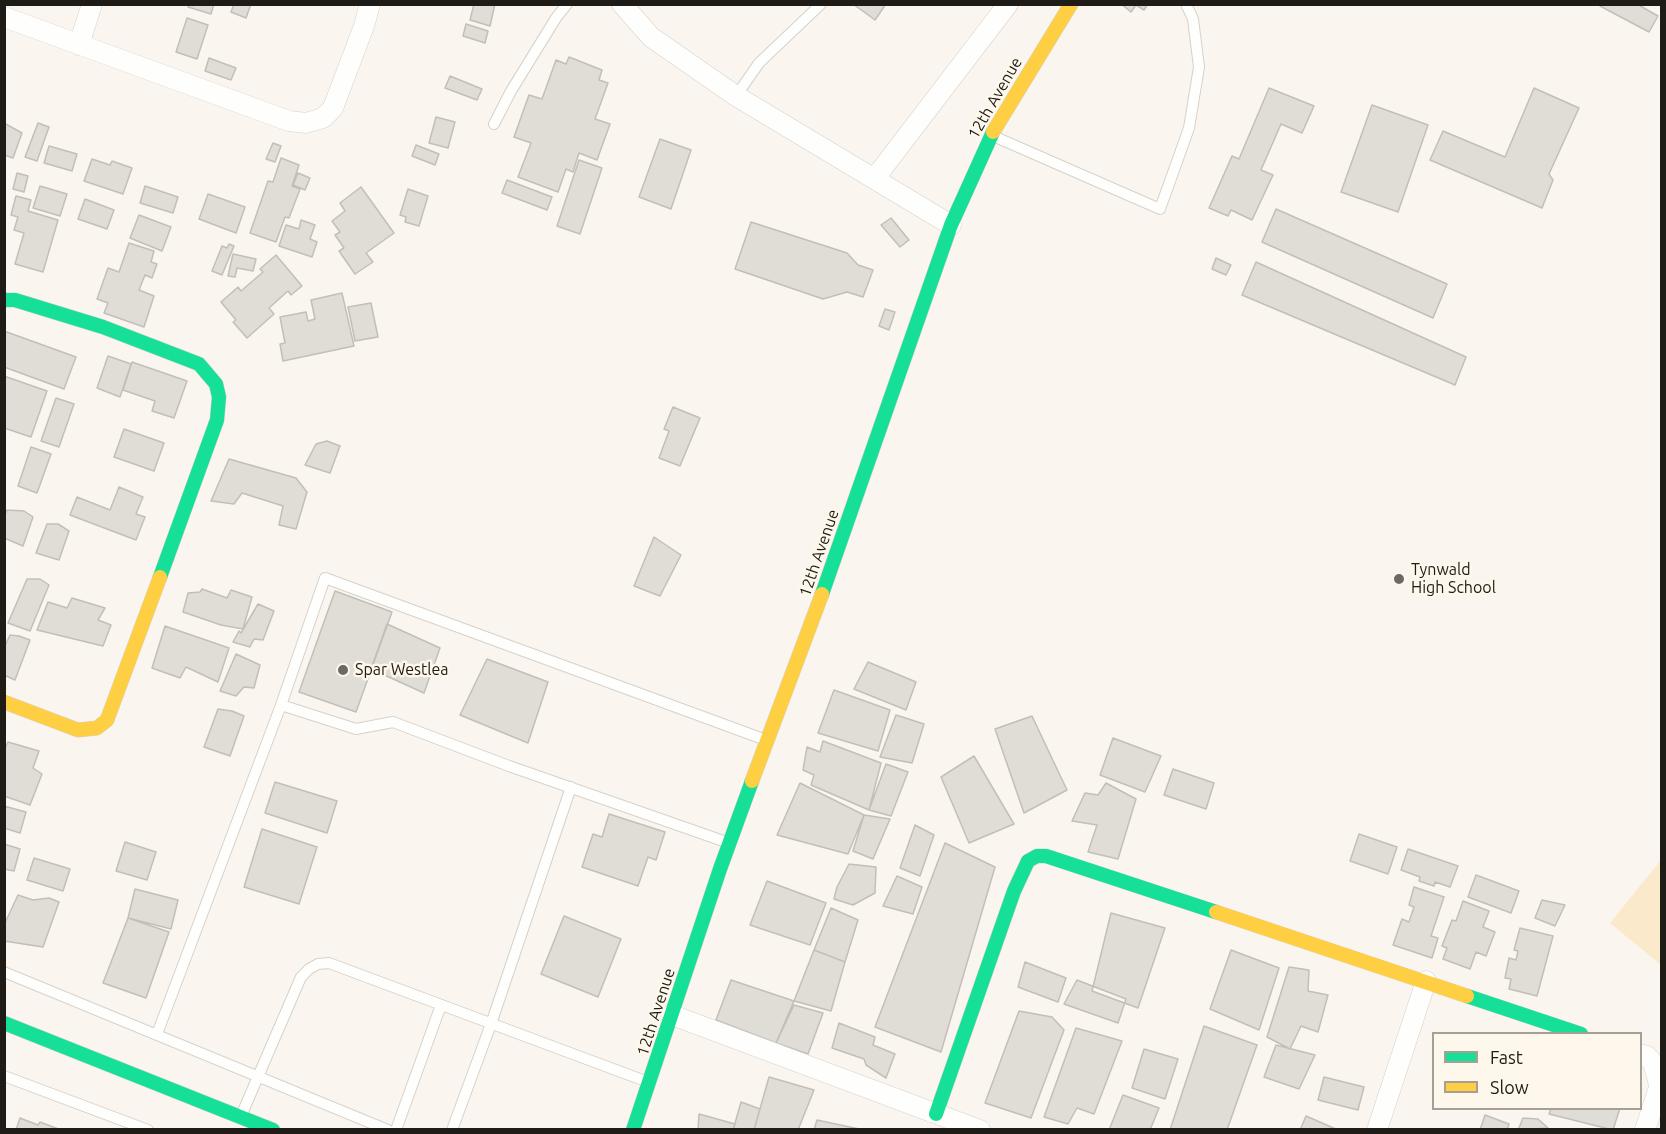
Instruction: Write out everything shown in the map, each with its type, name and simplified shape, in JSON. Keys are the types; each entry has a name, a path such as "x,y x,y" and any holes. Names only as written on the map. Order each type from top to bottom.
{"street":[{"path":"79,45 92,4"},
{"path":"4,17 290,121 306,123 323,118 333,108 370,4"},
{"path":"622,4 651,37 736,96 951,225"},
{"path":"875,178 1008,4"},
{"name":"12th Avenue","path":"633,1130 730,843 820,601 951,225 991,135 1071,4"},
{"path":"4,300 15,300 103,327 199,364 216,384 219,397 217,420 107,720 97,728 78,730 4,702"},
{"path":"936,1114 1014,891 1028,861 1037,856 1046,856 1575,1032"},
{"path":"1377,1130 1426,981"},
{"path":"672,1015 980,1130"},
{"path":"4,1023 238,1123 273,1130"},
{"path":"1642,1054 1653,1063 1657,1071 1659,1088 1645,1130"}],"lane":[{"path":"494,124 511,91 567,4"},
{"path":"991,135 1160,209 1189,128 1199,67 1193,19 1186,4"},
{"path":"736,96 759,63 820,5"},
{"path":"157,1034 281,705 325,578 768,741"},
{"path":"281,705 356,729 393,722 730,843"},
{"path":"452,1130 491,1024 571,787"},
{"path":"238,1123 301,977 318,964 329,963 650,1083"},
{"path":"4,972 388,1130"},
{"path":"396,1130 441,1005"},
{"path":"4,1076 148,1130"}],"shaded area":[{"path":"1661,860 1661,965 1610,923"}],"building":[{"path":"189,4 214,4 211,14 188,7"},
{"path":"234,4 251,4 246,18 231,12"},
{"path":"474,4 495,4 490,26 470,20"},
{"path":"853,4 886,4 875,20"},
{"path":"1121,4 1148,4 1144,10 1136,5 1131,12"},
{"path":"1601,4 1637,4 1658,16 1649,32 1600,6"},
{"path":"187,18 208,25 197,59 176,52"},
{"path":"466,24 488,31 485,43 463,36"},
{"path":"569,57 602,70 599,80 608,83 595,119 610,124 597,160 579,153 573,172 566,169 558,192 518,177 531,143 514,137 529,95 542,99 556,60 566,64"},
{"path":"209,58 236,68 231,80 205,71"},
{"path":"450,76 482,89 477,100 445,88"},
{"path":"1269,88 1314,106 1302,133 1281,124 1261,170 1273,175 1252,220 1231,210 1228,216 1209,208 1232,156 1239,159"},
{"path":"1534,88 1579,108 1549,174 1553,180 1542,208 1430,160 1443,131 1505,157"},
{"path":"1372,105 1428,125 1398,212 1341,192"},
{"path":"436,117 455,122 448,148 429,143"},
{"path":"4,123 22,133 13,158 4,155"},
{"path":"38,123 49,127 37,161 25,157"},
{"path":"660,139 691,150 671,209 639,197"},
{"path":"273,143 281,146 275,162 266,159"},
{"path":"416,145 439,154 435,165 412,156"},
{"path":"49,146 77,154 72,171 44,163"},
{"path":"281,158 299,165 292,186 300,189 289,218 285,217 276,242 250,233 268,181 273,182"},
{"path":"92,159 110,165 112,161 132,168 123,194 84,181"},
{"path":"579,160 602,168 580,234 557,226"},
{"path":"17,173 28,176 24,192 13,189"},
{"path":"298,173 310,178 305,190 293,185"},
{"path":"507,180 552,197 547,210 502,193"},
{"path":"40,186 67,194 60,216 33,208"},
{"path":"145,186 178,197 173,213 140,203"},
{"path":"361,187 394,233 366,253 373,262 355,274 339,251 344,248 335,235 340,232 332,221 345,211 340,203"},
{"path":"408,189 428,196 419,226 405,222 406,217 400,215"},
{"path":"208,194 245,207 236,233 199,219"},
{"path":"16,196 31,200 28,211 58,220 43,272 15,264 24,233 14,230 18,217 11,215"},
{"path":"85,199 114,210 107,229 78,219"},
{"path":"1276,209 1447,284 1433,318 1262,242"},
{"path":"139,215 171,227 162,251 130,238"},
{"path":"891,218 909,240 900,247 881,225"},
{"path":"301,220 315,225 310,239 317,242 312,257 279,246 286,225 299,229"},
{"path":"751,222 847,253 858,265 873,270 863,297 847,292 823,299 735,269"},
{"path":"129,243 154,251 151,262 157,264 152,278 145,275 139,290 154,296 144,327 104,313 108,303 97,299 108,268 119,272"},
{"path":"229,244 234,246 222,275 212,271 222,246 227,248"},
{"path":"233,254 256,259 253,271 237,268 235,277 228,276"},
{"path":"276,255 302,286 291,295 288,291 269,308 274,314 247,338 233,322 236,320 221,302 238,287 241,291 263,272 260,269"},
{"path":"1216,258 1231,265 1226,275 1212,269"},
{"path":"1256,262 1466,357 1455,385 1242,295"},
{"path":"342,293 354,346 283,361 280,344 285,343 280,317 306,312 308,321 315,319 311,300"},
{"path":"371,303 378,337 355,341 348,307"},
{"path":"885,309 895,312 889,330 879,326"},
{"path":"4,331 76,357 64,389 4,367"},
{"path":"108,356 131,364 120,397 97,388"},
{"path":"132,362 187,381 174,418 152,411 155,401 123,390"},
{"path":"4,376 47,391 31,437 4,428"},
{"path":"56,398 74,404 59,447 41,441"},
{"path":"673,407 700,418 680,466 659,458 669,431 664,429"},
{"path":"124,429 164,443 154,471 114,457"},
{"path":"327,441 340,446 330,473 305,465 316,444"},
{"path":"31,447 51,454 37,493 18,486"},
{"path":"229,459 296,478 307,492 296,529 279,525 283,506 242,493 234,504 211,501"},
{"path":"119,487 143,497 136,514 145,517 136,540 70,515 77,497 110,510"},
{"path":"7,510 24,511 33,517 23,546 4,538 4,517"},
{"path":"47,524 58,524 69,531 59,560 36,553"},
{"path":"654,537 681,555 660,596 634,586"},
{"path":"27,579 40,579 49,585 30,631 8,623"},
{"path":"202,589 227,598 231,590 252,597 243,629 221,625 183,612 188,593 200,592"},
{"path":"335,591 392,612 356,712 299,692"},
{"path":"72,598 105,608 98,620 111,625 103,646 37,630 48,602 67,608"},
{"path":"258,604 274,611 263,640 254,639 250,647 233,642 239,631 241,633"},
{"path":"387,624 440,648 424,693 371,669"},
{"path":"165,626 229,648 218,682 186,667 180,678 152,668"},
{"path":"10,635 30,640 15,680 4,675 4,648"},
{"path":"236,654 260,665 254,688 244,687 236,696 220,691"},
{"path":"487,659 548,682 528,743 460,715"},
{"path":"868,662 916,682 906,710 854,689"},
{"path":"834,690 890,710 878,751 818,733"},
{"path":"218,709 244,716 230,756 204,747"},
{"path":"896,715 924,724 912,763 880,757"},
{"path":"1032,716 1067,790 1024,813 995,729"},
{"path":"1113,738 1161,756 1145,792 1100,775"},
{"path":"823,741 881,763 869,810 811,785 814,775 803,770 807,747 820,752"},
{"path":"8,742 39,751 33,768 42,774 30,805 4,796 4,750"},
{"path":"974,756 1014,824 969,843 941,777"},
{"path":"886,764 908,772 891,816 869,810"},
{"path":"1173,769 1214,783 1206,809 1164,795"},
{"path":"275,782 337,801 327,833 265,813"},
{"path":"800,783 864,815 848,854 777,835"},
{"path":"1106,783 1136,799 1118,859 1088,852 1097,825 1072,821 1085,793 1098,795"},
{"path":"4,806 26,812 20,833 4,828"},
{"path":"609,814 665,832 656,860 648,857 638,886 582,867 593,834 602,837"},
{"path":"864,815 890,819 873,859 853,851"},
{"path":"915,825 934,835 920,876 900,868"},
{"path":"262,829 317,847 299,904 244,887"},
{"path":"1359,834 1397,847 1388,874 1350,861"},
{"path":"125,842 156,852 147,880 116,871"},
{"path":"945,843 995,867 941,1052 875,1027"},
{"path":"4,844 20,849 14,871 4,869"},
{"path":"1408,849 1458,866 1450,887 1435,882 1434,886 1419,881 1420,877 1401,870"},
{"path":"34,858 70,869 63,891 27,880"},
{"path":"849,864 876,867 875,893 853,905 834,899 837,887"},
{"path":"1476,875 1519,891 1511,913 1468,897"},
{"path":"897,876 922,887 913,914 883,906"},
{"path":"767,881 826,903 810,945 750,925"},
{"path":"1414,887 1444,897 1431,936 1438,938 1432,958 1393,945 1402,919 1409,922 1414,907 1409,905"},
{"path":"135,889 178,900 171,929 128,918"},
{"path":"18,895 33,900 49,898 59,902 43,947 4,941 4,925"},
{"path":"1542,900 1565,905 1555,926 1535,918"},
{"path":"1463,901 1489,911 1483,927 1495,932 1486,956 1476,952 1470,969 1443,959 1447,948 1442,946 1452,920 1456,921"},
{"path":"831,908 858,920 845,962 814,950"},
{"path":"1111,913 1165,928 1138,1008 1092,991"},
{"path":"564,916 621,939 598,997 541,974"},
{"path":"128,918 169,932 146,998 103,983"},
{"path":"1520,928 1553,936 1537,996 1509,989 1511,979 1505,978 1509,958 1516,960 1518,951 1514,950"},
{"path":"814,950 845,962 831,1011 794,1001"},
{"path":"1231,950 1279,968 1259,1030 1210,1009"},
{"path":"1025,962 1066,978 1058,1002 1018,987"},
{"path":"1289,967 1309,970 1308,991 1328,995 1318,1032 1301,1026 1290,1049 1267,1037"},
{"path":"731,980 794,1001 776,1043 716,1020"},
{"path":"1077,980 1126,999 1118,1023 1064,1004"},
{"path":"794,1005 823,1013 808,1054 776,1043"},
{"path":"1019,1011 1052,1017 1064,1030 1031,1118 985,1103"},
{"path":"839,1023 875,1037 873,1045 895,1054 886,1078 866,1065 864,1059 832,1048"},
{"path":"1204,1026 1257,1045 1227,1130 1170,1130"},
{"path":"1076,1028 1122,1041 1094,1114 1077,1108 1068,1124 1044,1117"},
{"path":"1276,1045 1315,1055 1299,1089 1264,1077"},
{"path":"1144,1049 1178,1059 1165,1099 1132,1088"},
{"path":"769,1077 814,1090 798,1130 754,1130"},
{"path":"1324,1077 1364,1087 1358,1110 1318,1100"},
{"path":"1123,1095 1159,1108 1150,1130 1109,1130"},
{"path":"741,1102 760,1109 754,1130 733,1130"},
{"path":"1550,1110 1619,1110 1613,1130 1549,1114"},
{"path":"699,1114 735,1124 733,1130 698,1130"},
{"path":"1485,1115 1509,1124 1507,1130 1480,1130"},
{"path":"1306,1116 1338,1130 1300,1130"},
{"path":"20,1118 38,1125 40,1122 61,1130 16,1130"},
{"path":"1523,1118 1538,1119 1548,1128 1518,1130"},
{"path":"817,1120 864,1130 814,1130"}],"traffic: fast":[{"path":"822,594 951,225 993,132"},
{"path":"4,300 15,300 103,327 199,364 216,384 219,397 217,420 160,577"},
{"path":"633,1130 720,869 752,781"},
{"path":"936,1114 1014,891 1028,861 1037,856 1046,856 1216,912"},
{"path":"1467,996 1575,1032"},
{"path":"4,1023 273,1130"}],"traffic: slow":[{"path":"993,132 1071,4"},
{"path":"4,702 78,730 97,728 107,720 160,577"},
{"path":"752,781 822,594"},
{"path":"1216,912 1467,996"}],"place":[{"name":"Tynwald High School","path":"1399,579"},
{"name":"Spar Westlea","path":"343,670"}]}
